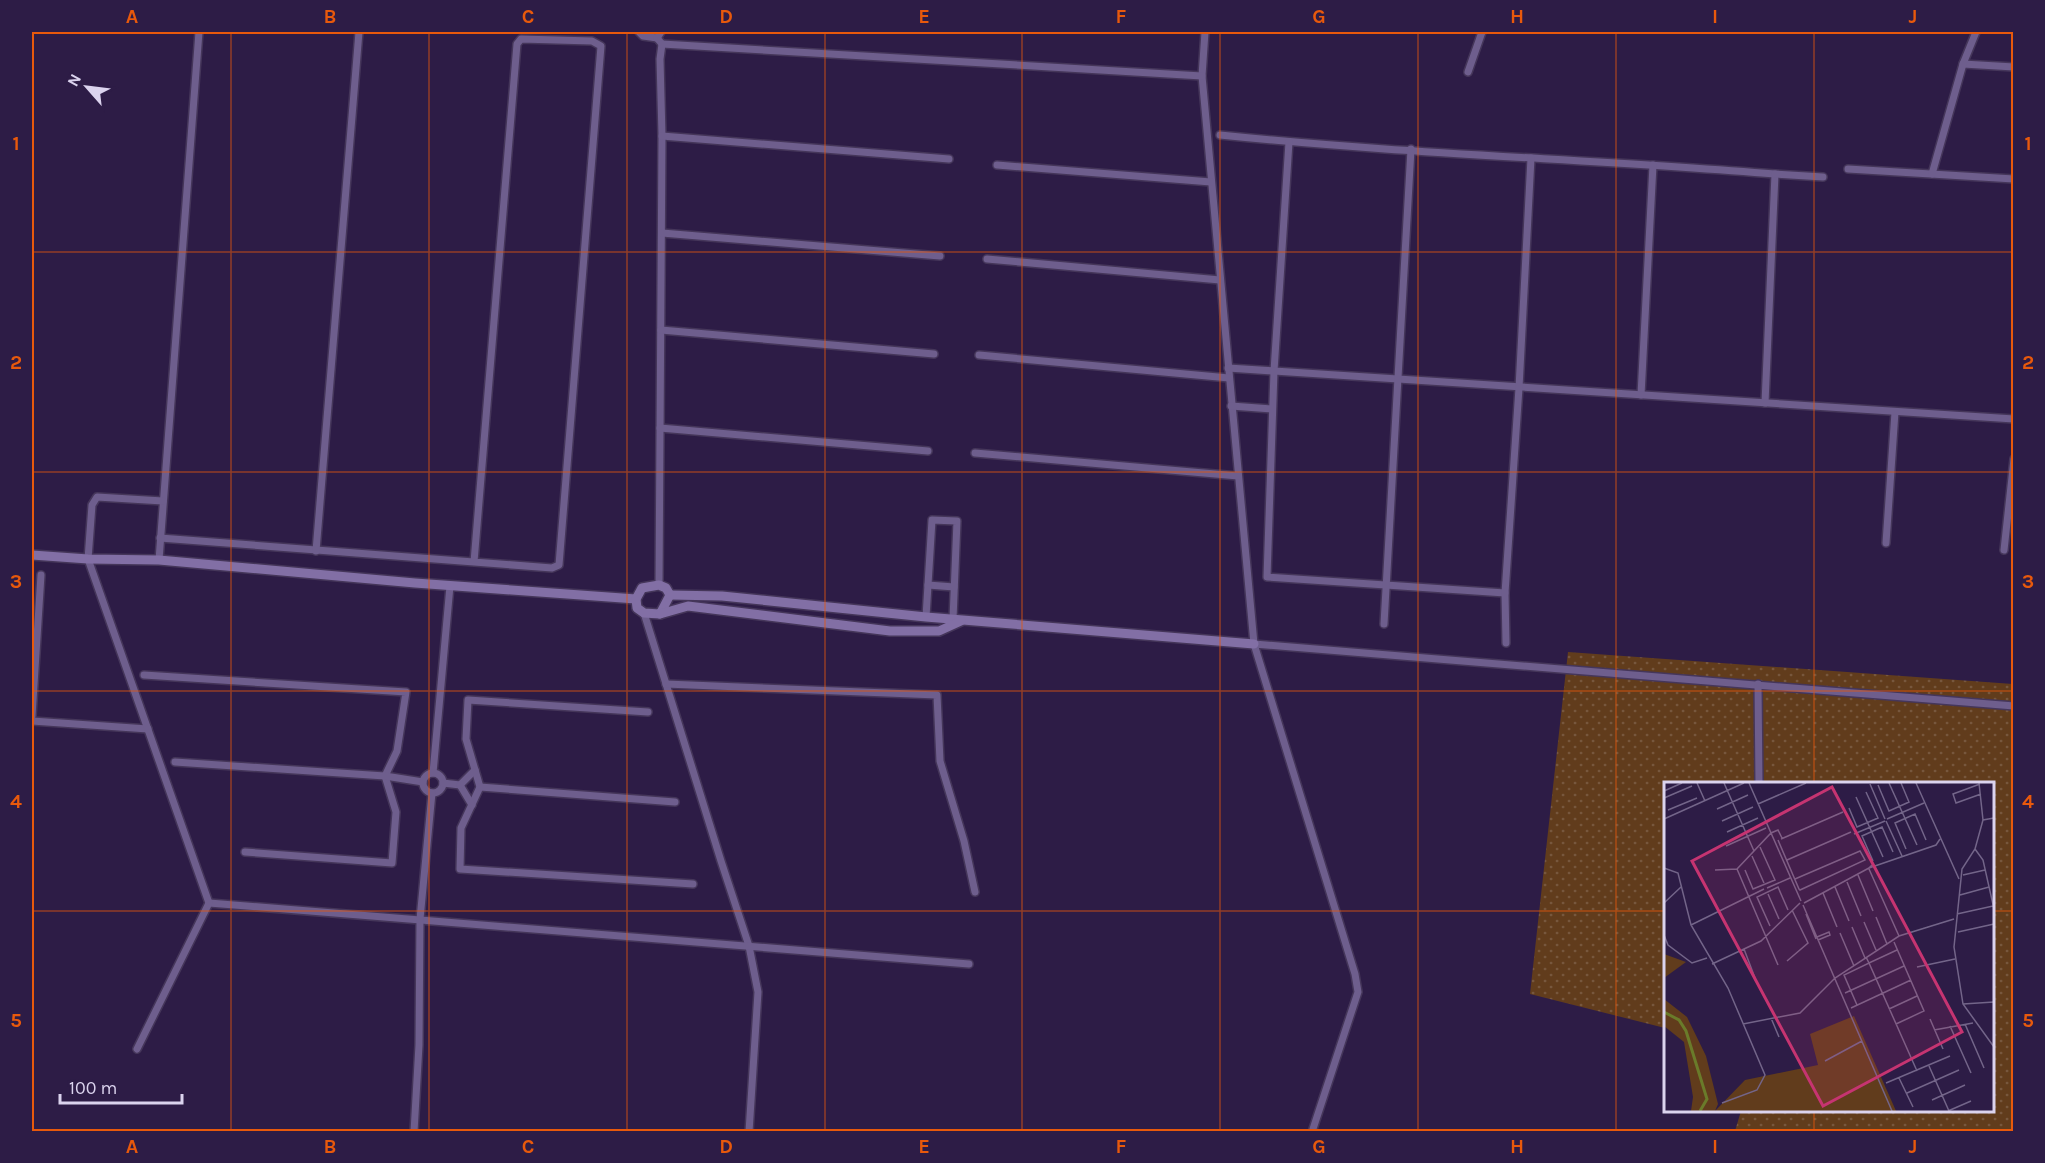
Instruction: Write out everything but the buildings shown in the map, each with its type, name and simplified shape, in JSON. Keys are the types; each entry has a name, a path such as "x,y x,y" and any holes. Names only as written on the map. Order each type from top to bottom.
{"street":[{"path":"159,560 199,32"},
{"path":"316,551 359,32"},
{"path":"639,32 643,36 660,38 1202,76"},
{"path":"1205,32 1202,76 1254,644 1355,974 1358,992 1312,1131"},
{"path":"1468,72 1482,32"},
{"path":"1932,174 1963,64 1976,32"},
{"path":"659,585 662,233 660,38"},
{"path":"160,538 552,568 559,565 601,46 592,41 521,39 517,44 474,562"},
{"path":"1963,64 2013,67"},
{"path":"1220,135 1289,142 1823,177"},
{"path":"662,136 949,159"},
{"path":"1289,142 1272,409 1267,577 1505,592"},
{"path":"1384,624 1411,150"},
{"path":"1506,643 1505,592 1520,388 1531,158"},
{"path":"997,165 1211,182"},
{"path":"1641,395 1653,165"},
{"path":"1848,169 2013,179"},
{"path":"1765,403 1775,174"},
{"path":"662,233 940,256"},
{"path":"987,260 1220,280"},
{"path":"661,330 934,354"},
{"path":"979,356 1229,378"},
{"path":"1228,368 2013,419"},
{"path":"1231,406 1272,409"},
{"path":"1886,543 1895,412"},
{"path":"660,428 928,451"},
{"path":"975,453 1238,476"},
{"path":"2004,550 2013,459"},
{"path":"137,1049 209,903 88,559 92,505 97,497 163,501"},
{"path":"926,617 932,520 957,521 953,619"},
{"path":"32,555 159,560 450,586 636,599"},
{"path":"41,575 32,719 148,729"},
{"path":"670,595 666,588 659,585 642,588 636,599 637,608 644,613 660,614 688,606 890,631 939,631 964,620"},
{"path":"928,585 954,587"},
{"path":"434,772 450,586"},
{"path":"660,614 670,595"},
{"path":"670,595 722,596 926,617 2013,706"},
{"path":"644,613 749,946 758,992 749,1131"},
{"path":"144,675 406,692 398,751 385,776 396,812 392,863 244,852"},
{"path":"666,684 937,695 940,761 964,841 975,892"},
{"path":"1758,684 1759,782"},
{"path":"648,712 468,700 466,739 480,787 461,828 460,869 693,884"},
{"path":"175,762 385,776 423,782"},
{"path":"460,785 475,770"},
{"path":"423,782 428,774 434,772"},
{"path":"434,772 442,778 443,783"},
{"path":"423,782 427,791 432,793 437,792 443,783"},
{"path":"443,783 460,785"},
{"path":"460,785 472,805"},
{"path":"480,787 675,802"},
{"path":"414,1131 419,1045 420,919 432,793"},
{"path":"209,903 969,964"}],"shaded area":[{"path":"1568,652 2013,684 2013,1131 1735,1131 1741,1112 1994,1112 1994,782 1664,782 1664,1028 1530,994"}]}
